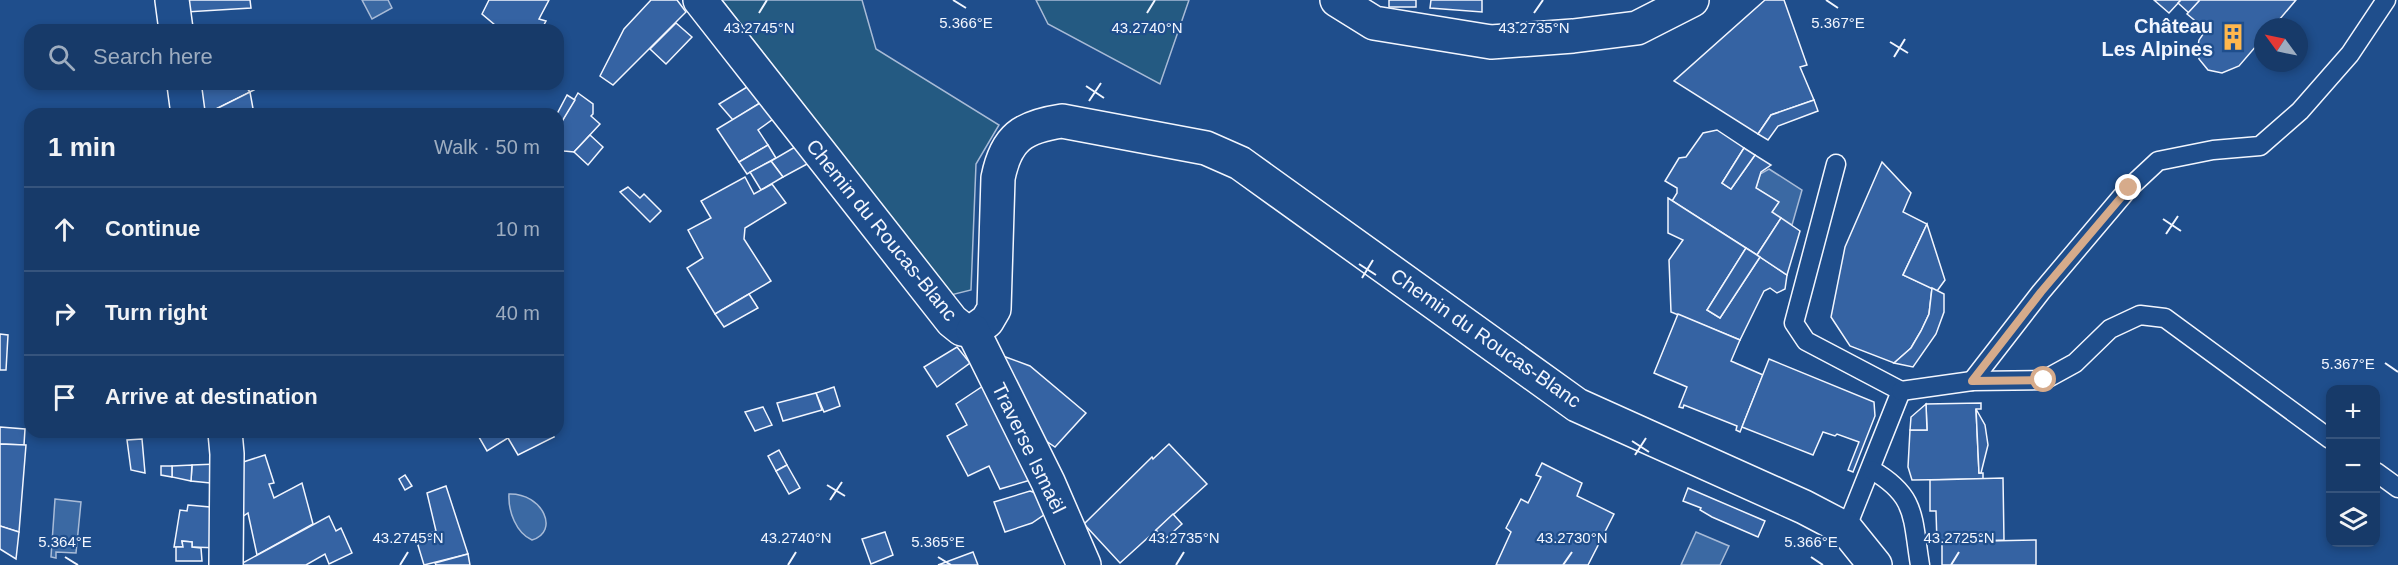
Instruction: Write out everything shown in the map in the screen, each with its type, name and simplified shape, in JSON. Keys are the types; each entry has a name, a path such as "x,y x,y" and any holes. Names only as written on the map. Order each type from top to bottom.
{"street":[{"path":"172,0 176,24"},
{"name":"Chemin du Roucas-Blanc","path":"700,0 952,321 962,329 973,331 987,321 994,309 998,178 1002,159 1010,143 1023,132 1041,124 1062,121 1206,148 1240,163 1577,405 1804,507 1846,529 1875,565"},
{"path":"1337,0 1374,22 1491,42 1573,36 1637,28 1692,0"},
{"path":"185,90 187,108"},
{"name":"Traverse Ismaël","path":"973,331 1048,482 1083,565"},
{"path":"226,438 226,565"}],"lane":[{"path":"1972,381 2041,292 2129,188 2158,162 2213,150 2260,146 2300,111 2350,54 2386,0"},
{"path":"1836,164 1794,323 1806,341 1901,391 1972,381 2044,380 2075,363 2110,329 2140,315 2165,318 2326,435"},
{"path":"1846,529 1872,470 1901,391"},
{"path":"1872,470 1894,483 1909,501 1920,565"},
{"path":"2380,475 2398,488"}],"shaded area":[{"path":"362,0 388,0 392,8 372,19"},
{"path":"722,0 862,0 876,49 999,125 976,164 971,290 951,295"},
{"path":"1036,0 1189,0 1160,84 1048,24"},
{"path":"1769,169 1802,190 1792,225 1772,212 1778,202 1756,188 1760,174"},
{"path":"509,494 521,495 539,506 546,522 545,529 540,536 532,540 517,527 510,507"},
{"path":"55,499 81,502 76,553 56,552 56,558 51,557"},
{"path":"1696,532 1729,546 1720,565 1681,565"}],"building":[{"path":"185,0 250,0 251,8 186,12"},
{"path":"489,0 549,0 539,19 546,21 544,24 494,24 482,14"},
{"path":"651,0 677,0 686,12 613,85 600,76 624,29"},
{"path":"1389,0 1416,0 1416,7 1389,7"},
{"path":"1431,0 1482,0 1482,12 1430,8"},
{"path":"1765,0 1784,0 1807,65 1800,67 1814,100 1771,115 1758,134 1674,81"},
{"path":"2154,0 2181,0 2169,13"},
{"path":"2181,0 2200,0 2189,13 2178,3"},
{"name":"Château Les Alpines","path":"2200,0 2296,0 2281,18 2254,18 2254,48 2239,66 2222,73 2208,70 2199,59 2197,51 2199,40 2206,30 2187,14"},
{"path":"676,23 692,37 666,64 650,49"},
{"path":"747,87 760,103 733,120 719,104"},
{"path":"197,90 248,90 250,92 218,108 199,108"},
{"path":"250,92 253,108 218,108"},
{"path":"578,93 593,104 591,116 600,124 574,152 564,151 564,118"},
{"path":"567,95 575,100 564,118 564,108 560,108"},
{"path":"1814,100 1818,111 1778,126 1768,140 1758,134 1771,115"},
{"path":"760,103 773,119 758,130 768,145 739,162 717,129"},
{"path":"1717,130 1744,148 1722,183 1731,189 1755,155 1771,165 1761,172 1756,188 1779,202 1772,212 1781,218 1757,255 1672,201 1677,188 1665,181 1679,158 1686,157 1703,133"},
{"path":"590,135 603,147 588,165 574,152"},
{"path":"768,145 776,158 747,174 739,162"},
{"path":"795,147 809,163 783,177 771,161"},
{"path":"1744,148 1755,155 1731,189 1722,183"},
{"path":"771,161 783,177 761,190 750,172"},
{"path":"1882,162 1911,193 1903,212 1927,224 1903,275 1932,288 1929,314 1921,331 1911,348 1894,363 1850,346 1831,317 1845,247"},
{"path":"745,177 754,194 772,184 786,203 745,228 744,239 771,281 715,314 687,268 703,258 688,230 711,218 701,201"},
{"path":"628,187 640,198 644,194 661,211 650,222 620,192"},
{"path":"1668,198 1746,248 1707,310 1720,318 1760,257 1787,275 1785,289 1777,293 1770,288 1764,291 1740,340 1671,312 1669,260 1683,240 1668,233"},
{"path":"1781,218 1800,231 1787,275 1757,255"},
{"path":"1927,224 1945,280 1937,291 1903,275"},
{"path":"1746,248 1760,257 1720,318 1707,310"},
{"path":"1932,288 1944,294 1944,312 1936,334 1913,367 1894,363 1911,348 1921,331 1929,314"},
{"path":"749,294 758,308 724,327 715,314"},
{"path":"1678,314 1740,340 1731,361 1763,375 1740,432 1736,430 1737,426 1684,405 1683,408 1679,407 1687,387 1654,373"},
{"path":"0,334 8,335 6,370 0,370"},
{"path":"957,347 970,363 937,387 924,367"},
{"path":"1003,356 1030,366 1086,413 1055,447 1046,441 1037,450"},
{"path":"1769,359 1874,402 1875,416 1853,472 1848,470 1859,442 1837,434 1835,436 1823,432 1813,455 1742,427"},
{"path":"983,386 1034,479 1000,489 989,466 968,476 947,436 967,425 956,404"},
{"path":"834,387 840,406 824,412 816,393"},
{"path":"816,393 822,410 783,421 777,403"},
{"path":"1981,403 1981,409 1976,409 1979,473 1983,473 1983,479 1912,480 1908,467 1910,430 1927,430 1926,404"},
{"path":"1926,404 1927,430 1910,430 1911,417"},
{"path":"763,407 772,425 755,431 745,412"},
{"path":"1976,409 1985,425 1988,445 1981,473 1979,473"},
{"path":"0,427 24,429 24,445 0,444"},
{"path":"479,438 508,438 487,451"},
{"path":"508,438 552,438 518,455"},
{"path":"142,439 145,473 131,470 127,440"},
{"path":"0,444 26,445 19,532 0,526"},
{"path":"1169,444 1207,484 1120,563 1084,524 1152,457 1153,459"},
{"path":"779,450 787,465 776,471 768,456"},
{"path":"265,455 274,483 269,484 274,498 302,483 313,524 257,555 248,513 242,517 237,464"},
{"path":"1542,463 1582,483 1577,496 1614,514 1588,565 1496,565 1511,532 1506,528 1521,499 1528,503 1541,477 1536,475"},
{"path":"217,464 220,484 191,481 192,465"},
{"path":"192,465 191,481 172,477 172,466"},
{"path":"787,465 800,488 789,494 776,471"},
{"path":"161,466 172,466 172,477 161,475"},
{"path":"405,475 412,486 405,490 399,479"},
{"path":"2003,478 2004,540 1937,543 1936,511 1930,511 1930,480"},
{"path":"446,486 468,554 424,565 417,542 431,539 430,533 436,531 427,493"},
{"path":"1688,488 1765,521 1758,537 1712,517 1700,510 1701,508 1683,501"},
{"path":"1030,491 1044,496 1051,510 1032,523 1005,532 994,502"},
{"path":"188,505 221,508 220,548 192,547 192,542 182,541 183,547 174,547 180,510 187,511"},
{"path":"1173,514 1182,524 1165,539 1156,530"},
{"path":"329,516 336,531 341,528 352,553 329,564 325,554 306,565 239,565"},
{"path":"0,526 19,532 16,559 0,549"},
{"path":"885,532 893,555 871,564 862,539"},
{"path":"2036,540 2036,565 1942,565 1942,542"},
{"path":"182,541 192,542 192,547 201,548 202,561 176,561 176,547 183,547"},
{"path":"973,552 978,565 938,565"},
{"path":"468,554 470,565 436,565 435,563"}],"place":[{"name":"Château Les Alpines","path":"2233,37"}],"route":[{"path":"2044,380 1972,381 2041,292 2129,188"}]}
